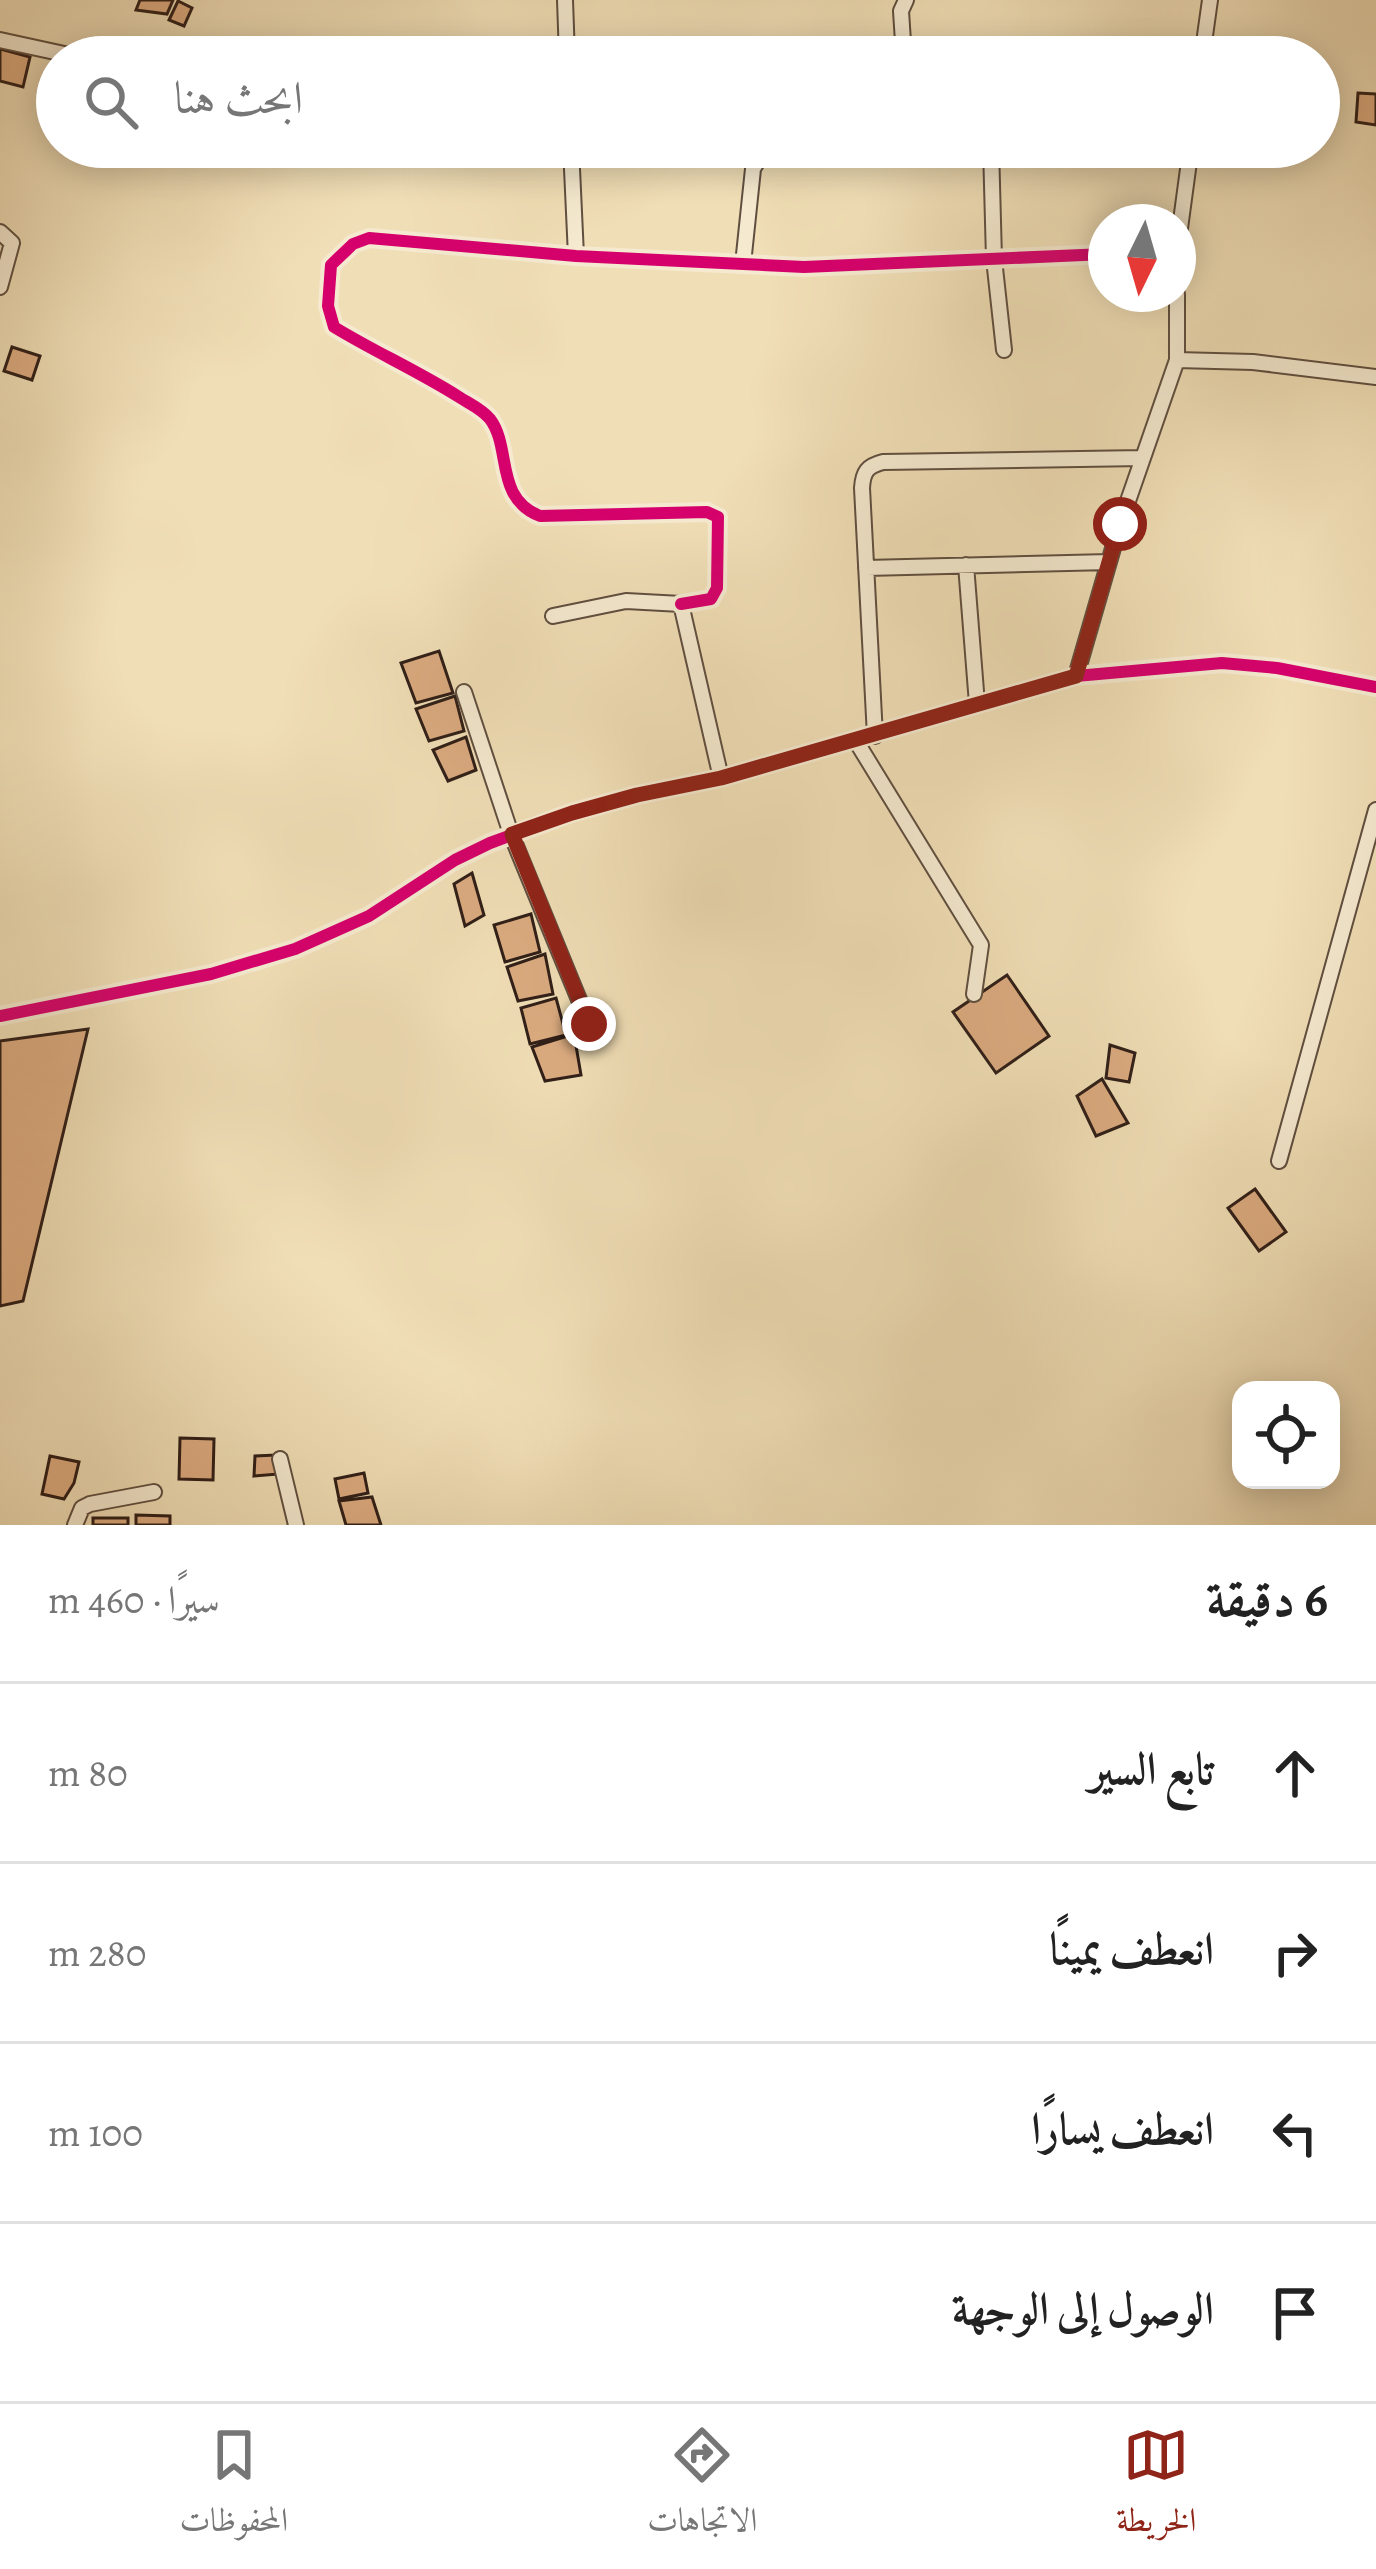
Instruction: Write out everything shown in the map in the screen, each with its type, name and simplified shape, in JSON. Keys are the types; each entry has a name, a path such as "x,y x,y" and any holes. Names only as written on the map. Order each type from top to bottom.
{"street":[{"path":"565,0 566,36"},
{"path":"903,36 901,11 906,0"},
{"path":"1205,36 1210,0"},
{"path":"0,40 36,48"},
{"path":"573,168 576,256"},
{"path":"743,264 754,168"},
{"path":"992,168 994,259 1004,350"},
{"path":"1183,204 1188,168"},
{"path":"0,232 12,243 0,287"},
{"path":"553,616 626,601 681,604 711,598 717,588 718,518 707,512 539,516 525,510 502,462 498,431 486,414 334,327 328,306 331,265 353,244 369,238 576,256 805,267 1088,255"},
{"path":"1076,676 1109,562 1178,360 1177,312"},
{"path":"1178,360 1253,362 1376,377"},
{"path":"875,736 862,488 863,474 870,465 1144,458"},
{"path":"866,568 1109,562"},
{"path":"966,566 977,704"},
{"path":"681,604 721,778"},
{"path":"0,1016 211,974 295,949 370,916 455,860 572,813 721,778 1076,676 1222,663 1376,687"},
{"path":"464,692 512,834 589,1024"},
{"path":"856,741 981,945 974,994"},
{"path":"1279,1161 1376,810"},
{"path":"280,1459 296,1525"},
{"path":"75,1525 82,1508 89,1504 154,1492"}],"building":[{"path":"140,0 173,0 167,14 136,10"},
{"path":"178,1 192,8 184,26 169,20"},
{"path":"0,49 30,57 23,87 0,81"},
{"path":"1358,93 1376,94 1376,125 1356,122"},
{"path":"12,347 40,356 32,380 4,371"},
{"path":"439,651 453,693 416,703 401,663"},
{"path":"455,696 464,731 429,741 416,709"},
{"path":"466,737 476,770 448,781 433,750"},
{"path":"472,873 484,915 465,926 454,884"},
{"path":"531,914 540,952 505,962 494,925"},
{"path":"545,954 553,994 518,1001 507,967"},
{"path":"1007,975 1049,1036 996,1073 953,1012"},
{"path":"556,998 566,1035 530,1044 521,1008"},
{"path":"88,1029 23,1301 0,1306 0,1041"},
{"path":"574,1034 581,1075 545,1081 532,1047"},
{"path":"1110,1045 1135,1053 1129,1082 1106,1078"},
{"path":"1102,1079 1128,1123 1096,1136 1077,1096"},
{"path":"1255,1189 1286,1232 1259,1251 1228,1208"},
{"path":"180,1438 214,1439 213,1480 179,1479"},
{"path":"276,1455 279,1474 254,1476 255,1456"},
{"path":"50,1456 79,1462 64,1499 42,1494"},
{"path":"364,1473 368,1493 339,1499 335,1479"},
{"path":"372,1497 381,1525 346,1525 339,1501"},
{"path":"136,1515 170,1516 170,1525 136,1525"},
{"path":"93,1518 128,1518 128,1525 93,1525"}],"cycle path":[{"path":"681,604 711,599 717,588 718,517 707,512 540,516 526,508 510,485 497,431 487,415 334,327 328,306 331,265 353,244 369,238 576,256 804,267 1088,255"},
{"path":"0,1016 211,974 295,949 369,916 455,860 571,813 721,778 1076,676 1222,663 1376,687"}],"route":[{"path":"589,1024 512,834 572,813 721,778 1076,676 1120,524"}]}
